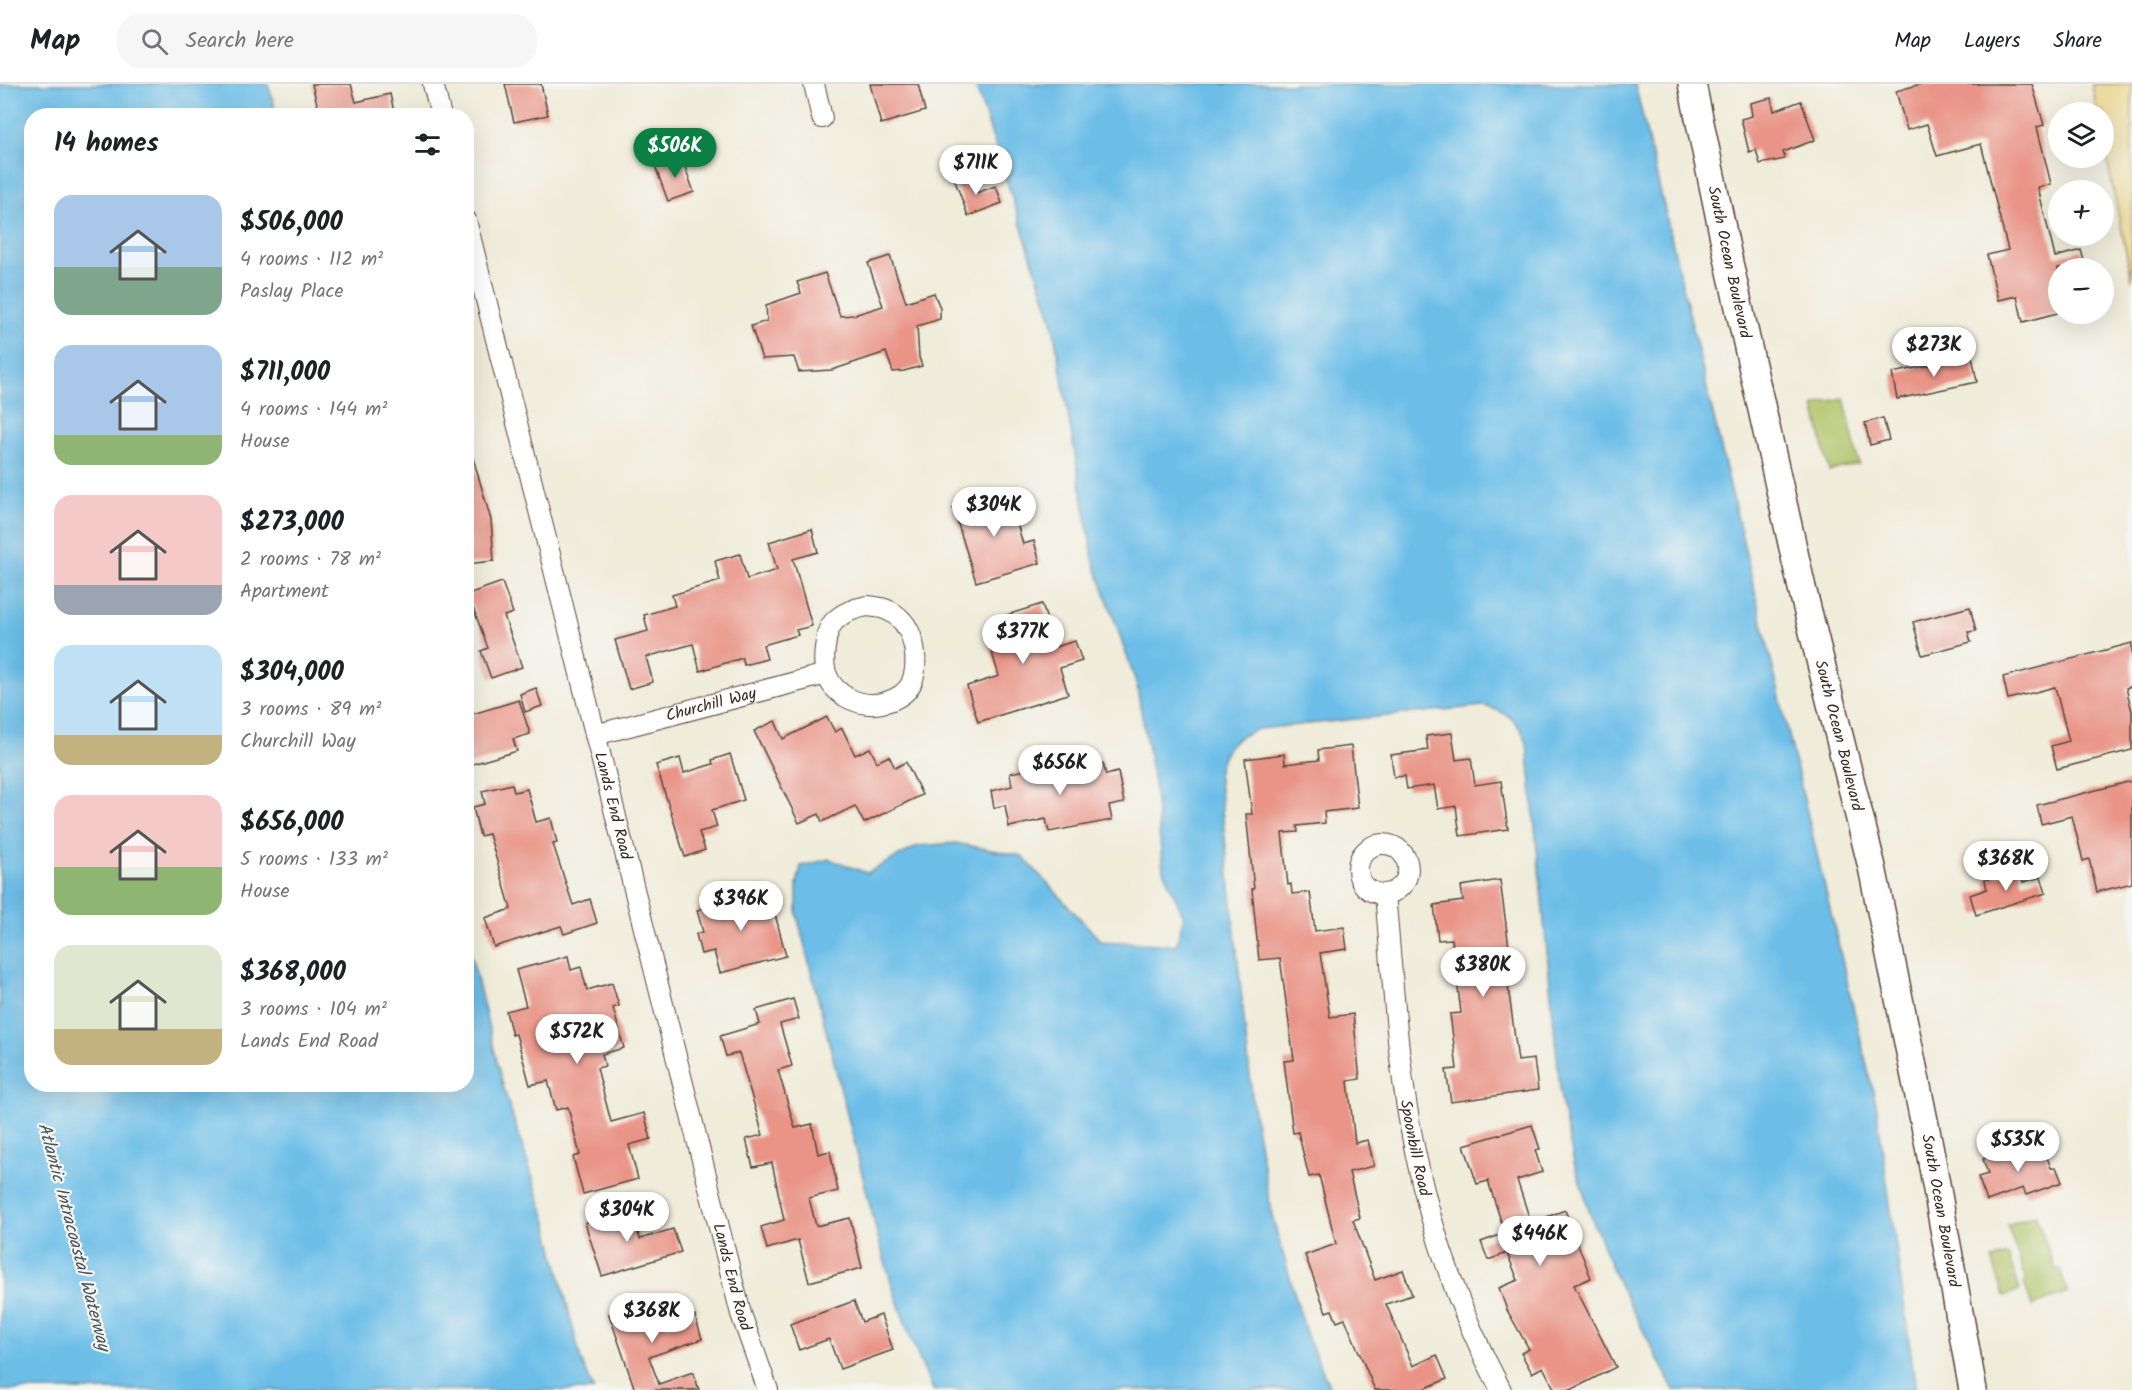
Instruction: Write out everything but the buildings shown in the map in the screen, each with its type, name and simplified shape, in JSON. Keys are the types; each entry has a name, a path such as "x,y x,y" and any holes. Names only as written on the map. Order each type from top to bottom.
{"main road":[{"name":"South Ocean Boulevard","path":"1692,84 1730,267 1802,588 1872,867 1929,1145 1973,1390"}],"street":[{"path":"433,84 439,108"},
{"path":"814,84 822,118"},
{"name":"Lands End Road","path":"474,252 741,1314 768,1390"},
{"path":"867,606 884,608 898,616 906,628 916,658 915,674 909,688 896,699 880,704 864,704 848,699 836,689 826,674 824,662 828,630 837,618 851,610 867,606"},
{"name":"Churchill Way","path":"595,735 826,674"},
{"name":"Spoonbill Road","path":"1385,894 1408,1113 1415,1152 1434,1230 1458,1299 1502,1390"}],"green space":[{"path":"1844,398 1859,464 1829,471 1814,405"},
{"path":"2036,1215 2056,1271 2060,1270 2068,1293 2032,1306 2024,1283 2027,1281 2007,1225"},
{"path":"2008,1255 2020,1290 2004,1296 1992,1260"}],"sand":[{"path":"2092,84 2132,84 2132,280 2114,193 2114,180 2111,180 2109,168 2114,168 2114,102 2095,102"}],"water":[{"name":"Atlantic Intracoastal Waterway","path":"0,84 268,84 275,108 24,108 24,1092 474,1092 474,967 504,1090 546,1219 581,1360 594,1390 0,1390"},
{"path":"975,84 1635,84 1876,1104 1916,1390 1674,1390 1617,1280 1592,1219 1574,1163 1561,1100 1527,743 1511,718 1483,706 1259,729 1243,735 1227,749 1218,771 1254,1114 1272,1216 1307,1336 1331,1390 933,1390 902,1315 878,1237 797,915 797,884 801,866 829,859 867,873 918,846 956,843 1022,856 1101,941 1176,945 1184,917 1163,870 1154,783 1136,682 1093,559 1052,320"}]}
